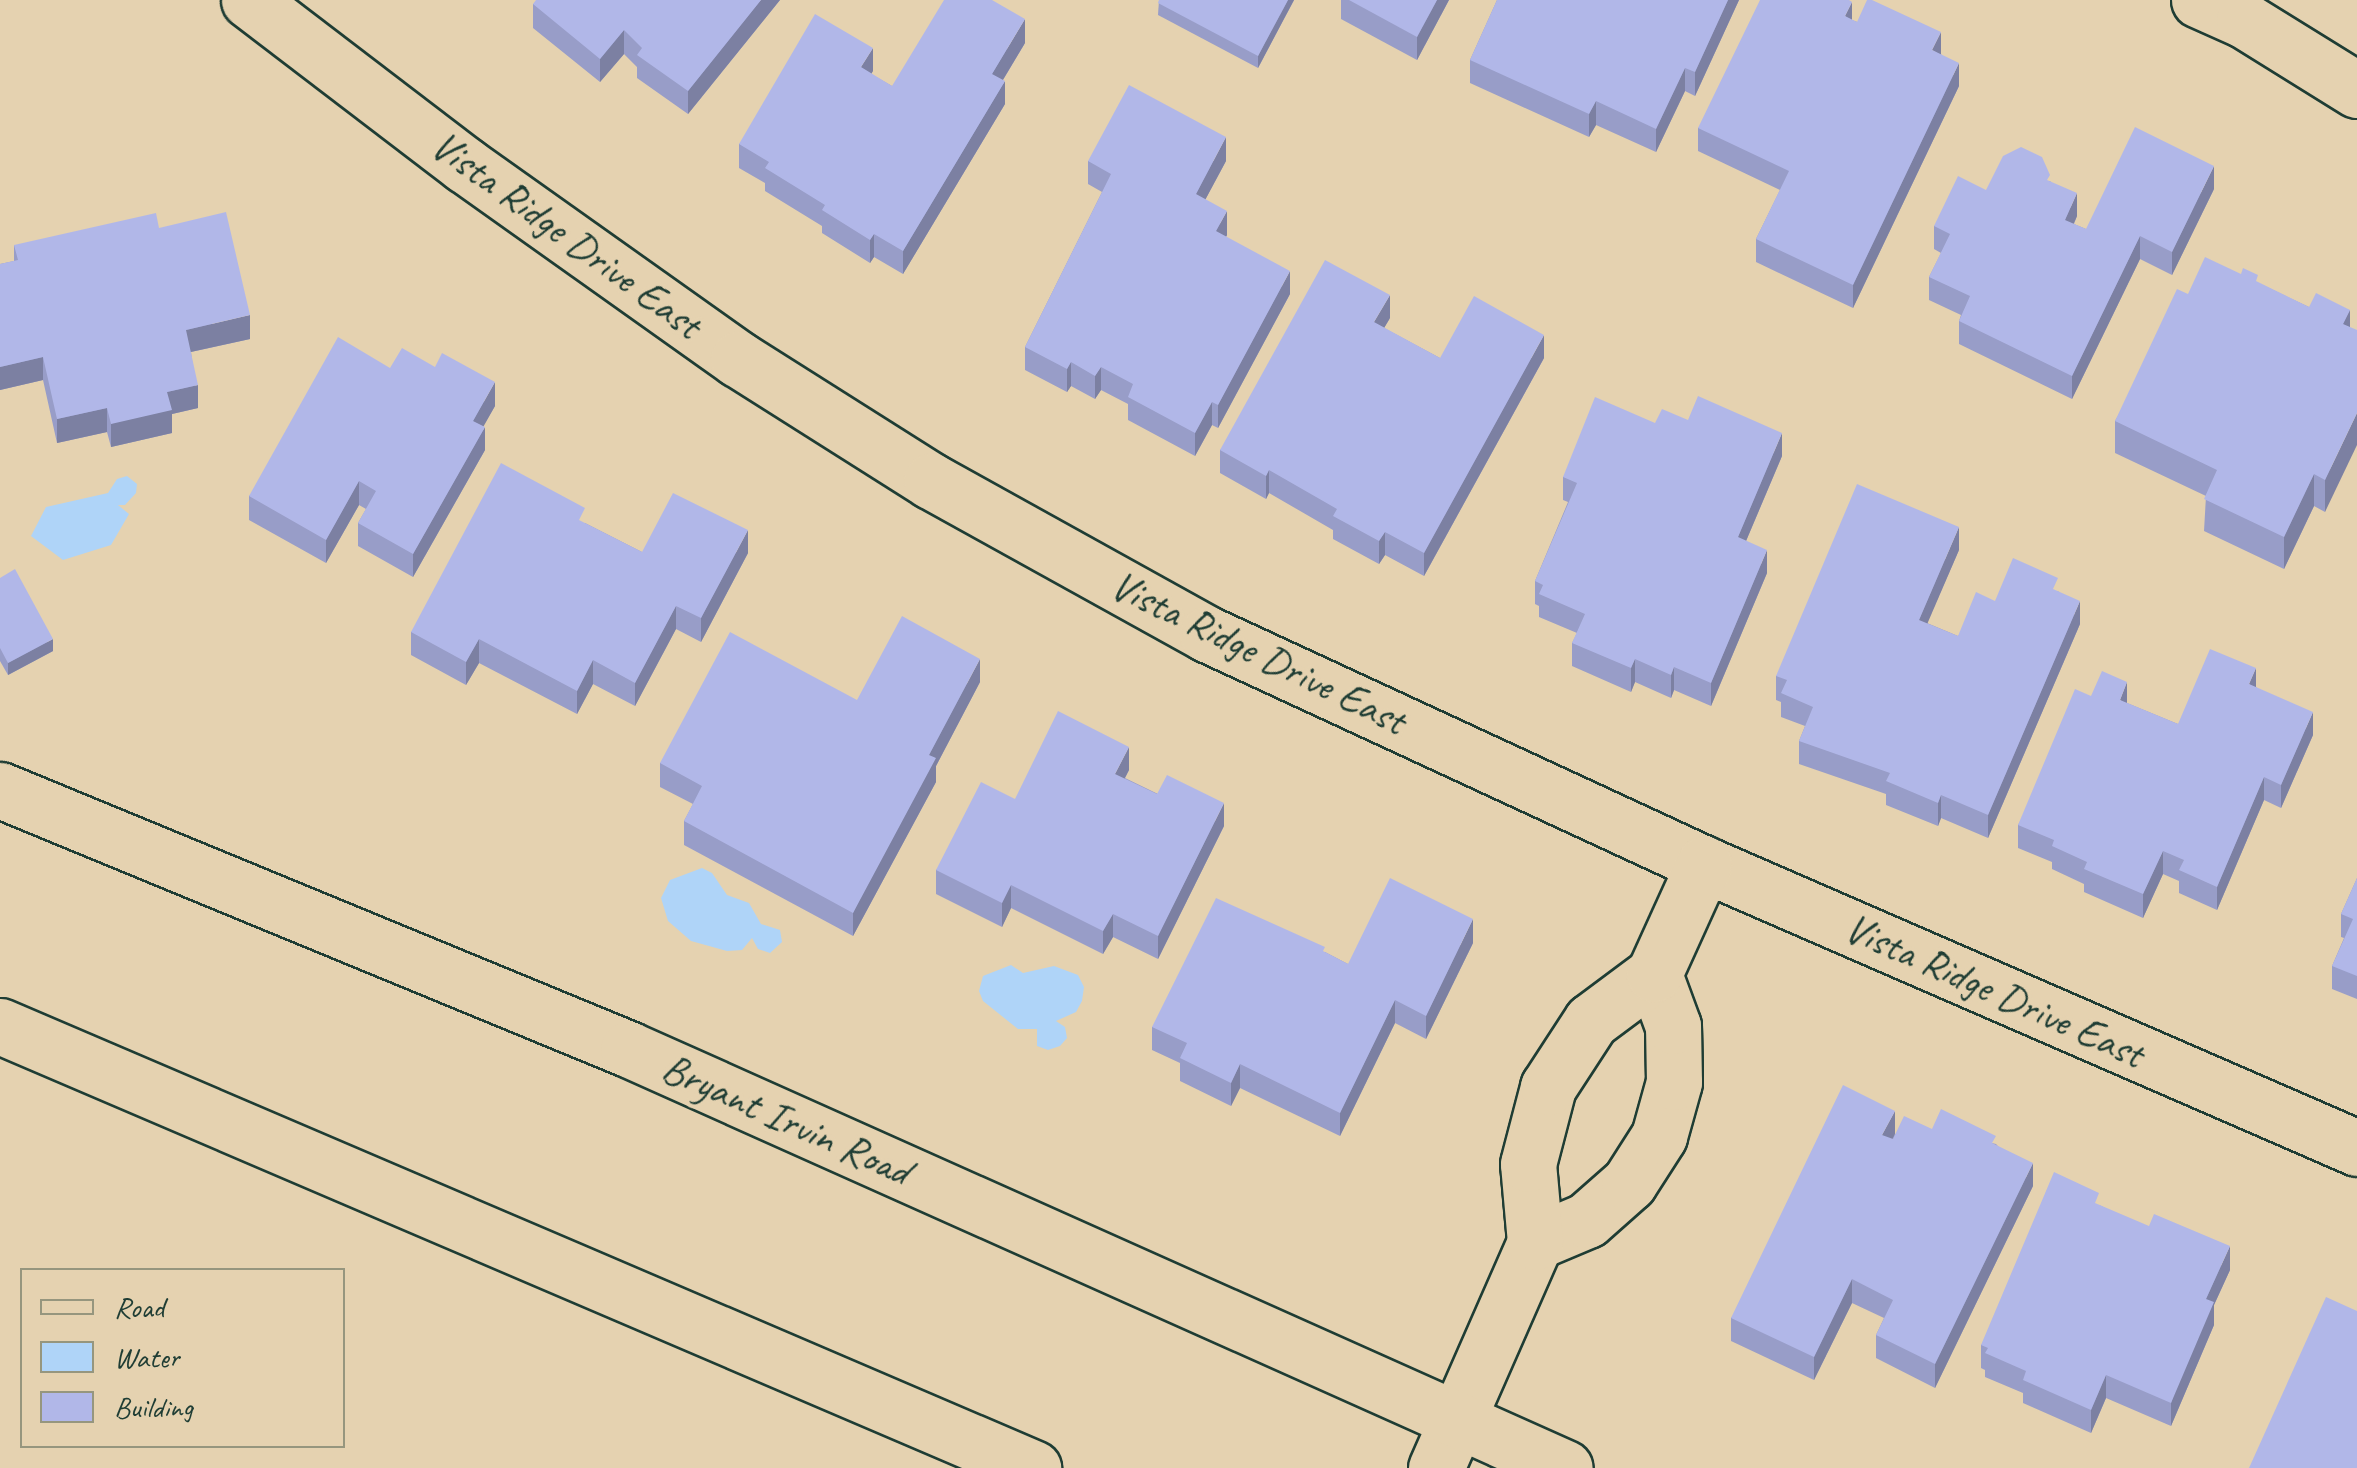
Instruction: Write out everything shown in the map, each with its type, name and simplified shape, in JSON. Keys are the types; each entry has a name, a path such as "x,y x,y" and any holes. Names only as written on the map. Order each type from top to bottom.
{"street":[{"name":"Vista Ridge Drive East","path":"249,0 465,164 722,348 931,481 1207,634 1704,864 2357,1148"},
{"path":"2199,0 2244,20 2357,90"},
{"name":"Bryant Irvin Road","path":"0,790 628,1049 1446,1443 1565,1468"},
{"path":"1446,1443 1535,1242 1528,1164 1548,1087 1591,1021 1654,974 1704,864"},
{"path":"1535,1242 1587,1220 1629,1183 1660,1136 1674,1082 1673,1026 1654,974"},
{"path":"0,1026 1033,1468"}],"water":[{"path":"127,476 137,484 136,493 125,505 118,505 129,514 111,545 63,560 31,536 46,507 108,493 117,479"},
{"path":"702,868 712,873 727,895 749,903 761,924 780,930 782,942 770,953 758,949 752,938 742,950 727,951 691,941 668,921 661,898 670,880"},
{"path":"1011,965 1023,973 1054,966 1078,975 1084,987 1082,1001 1076,1012 1056,1021 1065,1027 1067,1038 1060,1046 1048,1050 1037,1046 1037,1029 1018,1029 983,1001 979,991 983,976"}],"building":[{"path":"536,0 761,0 688,91 637,55 642,48 624,30 600,59 533,4"},
{"path":"944,0 992,0 1025,19 992,74 1005,81 903,251 874,234 870,240 822,210 825,205 765,168 769,162 739,144 815,14 873,48 861,67 892,86"},
{"path":"1288,0 1258,56 1158,3"},
{"path":"1349,0 1437,0 1417,37"},
{"path":"1497,0 1728,0 1695,72 1685,68 1656,129 1596,101 1589,114 1470,60"},
{"path":"1760,0 1849,0 1852,2 1845,16 1857,22 1867,0 1872,0 1941,32 1932,50 1959,63 1853,285 1756,239 1789,171 1698,128"},
{"path":"1129,85 1226,137 1196,194 1227,211 1216,231 1290,271 1218,405 1212,402 1195,433 1128,397 1133,384 1101,367 1095,376 1071,362 1067,369 1025,347 1111,174 1088,161"},
{"path":"2135,127 2214,166 2172,252 2140,236 2072,376 1959,321 1970,296 1929,277 1950,234 1934,226 1958,176 1986,190 2003,156 2021,147 2042,157 2050,175 2047,180 2077,193 2065,220 2086,229"},
{"path":"226,212 250,315 186,330 198,385 167,392 172,410 111,424 107,408 57,419 43,357 0,367 0,264 18,260 14,245 156,213 159,228"},
{"path":"2205,257 2241,274 2243,268 2258,275 2256,281 2309,307 2316,293 2350,310 2343,324 2357,330 2357,413 2325,480 2314,474 2284,537 2204,499 2217,470 2115,421 2177,289 2188,294"},
{"path":"1325,260 1390,295 1374,322 1440,358 1474,296 1544,335 1424,553 1385,532 1379,541 1333,516 1337,509 1269,470 1266,476 1220,450"},
{"path":"338,337 390,368 402,348 435,367 442,353 495,382 473,421 485,427 413,554 358,523 376,491 359,481 326,540 249,496"},
{"path":"1698,396 1782,433 1738,537 1767,550 1711,683 1674,667 1671,675 1635,659 1631,668 1572,643 1585,614 1539,594 1543,585 1535,581 1577,483 1563,477 1595,397 1655,423 1662,409 1688,420"},
{"path":"501,463 585,508 579,520 642,552 673,493 748,530 701,618 676,606 635,683 593,660 577,691 479,639 466,662 411,632"},
{"path":"1857,484 1959,527 1919,620 1958,636 1976,592 1995,601 2013,558 2058,578 2053,589 2080,601 1988,815 1941,795 1938,803 1886,781 1890,773 1799,741 1813,707 1781,693 1787,680 1776,676"},
{"path":"15,569 53,639 8,663 0,648 0,578"},
{"path":"902,616 980,659 929,755 936,758 853,913 684,821 702,786 660,763 730,632 857,700"},
{"path":"2210,649 2256,668 2249,684 2313,712 2281,785 2264,777 2217,887 2179,870 2184,860 2163,851 2143,894 2084,869 2087,862 2052,846 2054,840 2018,825 2075,689 2091,696 2102,671 2127,682 2120,700 2178,724"},
{"path":"1058,711 1129,747 1115,774 1157,794 1167,775 1224,803 1158,936 1113,914 1103,931 1011,885 1002,903 936,870 981,782 1015,799"},
{"path":"1390,878 1473,919 1426,1016 1395,1000 1340,1113 1240,1064 1231,1083 1180,1058 1187,1043 1152,1027 1216,898 1325,947 1323,951 1348,964"},
{"path":"2357,878 2357,976 2332,966 2353,919 2341,914"},
{"path":"1843,1085 1895,1111 1882,1135 1893,1139 1904,1116 1932,1129 1941,1109 1996,1136 1992,1143 2033,1163 1935,1364 1876,1335 1893,1300 1852,1279 1814,1357 1731,1318"},
{"path":"2054,1172 2099,1193 2095,1203 2149,1226 2154,1214 2230,1246 2206,1299 2214,1302 2171,1403 2106,1375 2091,1410 2023,1380 2026,1371 1985,1353 1988,1348 1981,1345"},
{"path":"2326,1297 2357,1311 2357,1468 2249,1468"}]}
